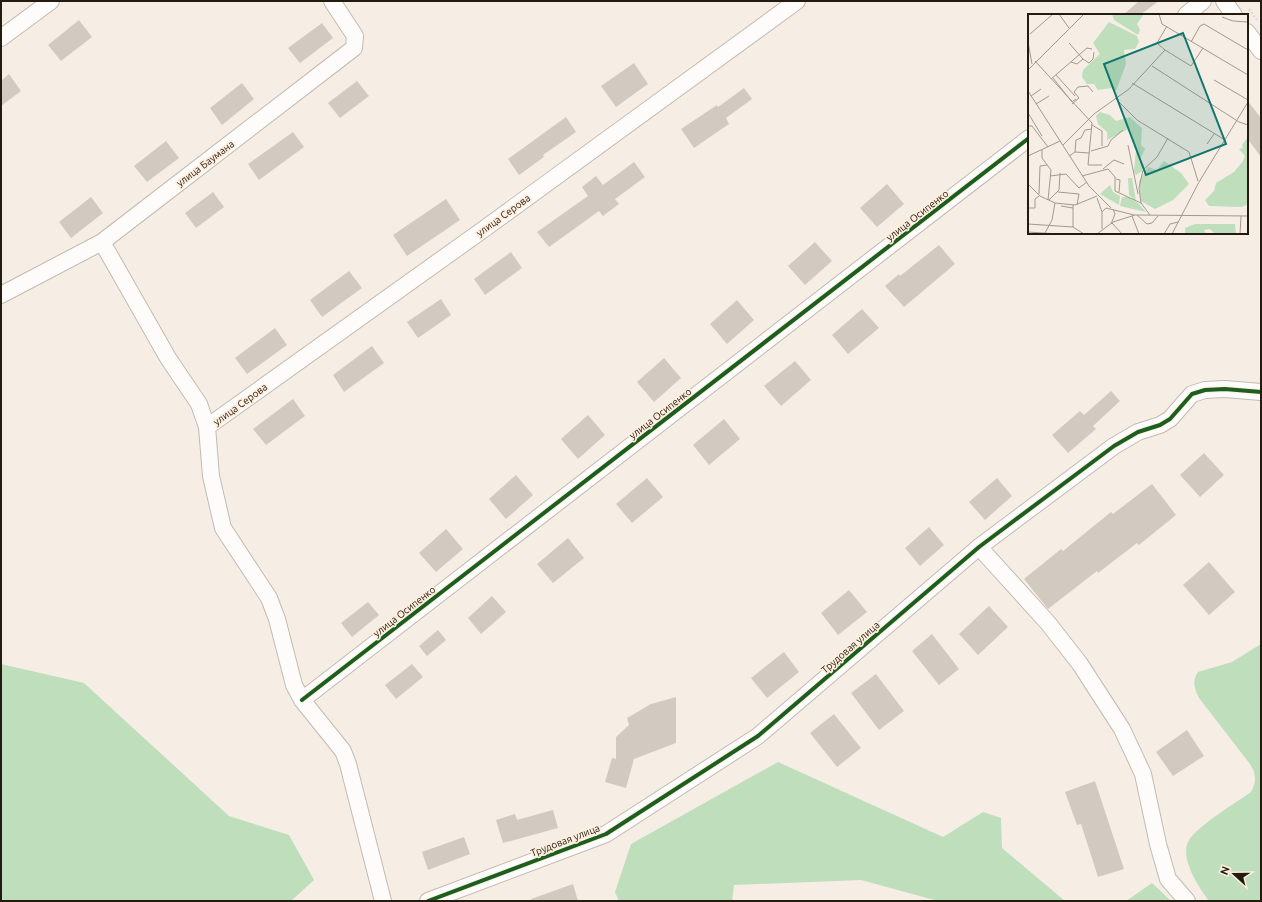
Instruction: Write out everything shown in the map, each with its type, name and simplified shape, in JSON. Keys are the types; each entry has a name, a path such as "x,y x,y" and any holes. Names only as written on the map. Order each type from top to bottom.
{"street":[{"path":"1,38 51,1"},
{"name":"улица Баумана","path":"1,295 102,242 354,48 355,36 332,1"},
{"name":"улица Серова","path":"207,427 484,229 797,1"},
{"path":"1187,14 1203,1"},
{"path":"1224,1 1241,11"},
{"path":"1248,33 1261,51"},
{"name":"улица Осипенко","path":"302,700 1028,139"},
{"path":"102,242 168,358 199,404 207,427 211,476 223,528 268,598 277,619 292,679 302,700 343,751 348,764 383,901"},
{"name":"Трудовая улица","path":"428,901 606,834 758,736 979,547 1114,446 1138,432 1160,425 1170,419 1192,394 1205,390 1218,389 1261,392"},
{"path":"979,547 1048,623 1080,664 1122,729 1143,774 1158,844 1168,879 1187,901"}],"path":[{"path":"1248,16 1261,25"}],"green space":[{"path":"1261,644 1261,901 1209,901 1200,889 1188,865 1186,849 1188,842 1198,830 1251,792 1255,778 1254,771 1250,764 1199,698 1194,682 1198,672 1232,662"},
{"path":"1,664 84,683 229,816 289,835 314,880 291,901 1,901"},
{"path":"778,762 943,837 983,812 1001,818 1002,848 1065,901 938,901 861,880 734,885 732,901 619,901 615,892 631,844"},
{"path":"1152,883 1171,901 1126,901"}],"building":[{"path":"1139,1 1159,1 1141,14 1124,14"},
{"path":"79,20 92,37 61,61 48,45"},
{"path":"322,23 333,38 300,63 288,48"},
{"path":"634,63 648,84 616,107 601,86"},
{"path":"9,74 21,91 1,106 1,81"},
{"path":"357,81 369,96 340,118 328,103"},
{"path":"242,83 254,99 222,125 210,108"},
{"path":"744,88 752,99 726,118 729,124 694,148 681,129 717,105 718,107"},
{"path":"1248,101 1261,118 1261,157 1248,139"},
{"path":"566,117 576,132 543,155 544,157 519,175 508,159"},
{"path":"293,132 304,147 259,180 248,164"},
{"path":"166,141 179,158 147,182 134,166"},
{"path":"634,162 645,177 615,199 619,204 603,216 599,211 549,247 537,232 588,196 582,187 596,176 603,185"},
{"path":"887,184 904,204 877,227 860,208"},
{"path":"213,192 224,207 196,228 185,213"},
{"path":"91,197 103,213 71,238 59,222"},
{"path":"446,199 460,220 407,256 393,235"},
{"path":"815,242 832,261 805,285 788,266"},
{"path":"939,245 955,264 904,307 885,286"},
{"path":"511,252 522,268 485,295 474,279"},
{"path":"349,271 362,288 322,317 310,300"},
{"path":"441,299 451,315 418,338 407,322"},
{"path":"737,300 754,320 727,344 710,324"},
{"path":"862,309 879,328 848,354 832,335"},
{"path":"275,328 287,345 247,374 235,358"},
{"path":"372,346 384,363 344,392 333,375"},
{"path":"664,358 681,378 654,402 637,382"},
{"path":"795,361 811,380 781,406 764,386"},
{"path":"1111,391 1120,401 1093,426 1096,429 1068,453 1052,435 1080,411 1084,415"},
{"path":"293,399 305,416 266,445 253,429"},
{"path":"588,415 605,435 578,459 561,439"},
{"path":"724,419 740,439 709,465 693,445"},
{"path":"1204,453 1224,475 1200,497 1180,475"},
{"path":"516,475 533,495 506,519 489,499"},
{"path":"647,478 663,497 632,523 616,504"},
{"path":"997,478 1012,496 985,520 969,502"},
{"path":"1152,484 1176,515 1139,545 1137,543 1098,573 1097,571 1048,609 1024,579 1061,549 1063,551 1111,512 1113,514"},
{"path":"929,527 944,545 920,566 905,548"},
{"path":"446,529 463,549 436,572 419,553"},
{"path":"568,538 584,558 553,583 537,564"},
{"path":"1209,562 1235,592 1209,615 1183,585"},
{"path":"849,590 867,612 838,635 821,613"},
{"path":"492,596 506,612 481,634 468,618"},
{"path":"368,602 379,615 352,637 341,623"},
{"path":"989,606 1008,627 978,655 959,634"},
{"path":"438,630 446,640 427,656 419,646"},
{"path":"932,634 959,669 939,685 912,651"},
{"path":"784,652 799,672 767,698 751,678"},
{"path":"412,664 423,677 396,699 385,685"},
{"path":"876,674 904,711 879,730 851,693"},
{"path":"676,697 676,743 634,759 626,788 605,782 612,758 616,759 616,737 629,725 627,718 651,704"},
{"path":"834,714 861,748 837,767 810,733"},
{"path":"1187,730 1204,756 1173,776 1156,752"},
{"path":"1095,781 1124,869 1098,877 1081,824 1077,825 1065,792"},
{"path":"553,810 558,828 503,843 496,820 515,814 517,820"},
{"path":"464,837 470,854 428,870 422,852"},
{"path":"573,884 578,901 532,901 531,899"}],"cycle path":[{"path":"302,700 1028,139"},
{"path":"428,901 606,834 758,736 979,547 1114,446 1138,432 1160,425 1170,419 1192,394 1205,390 1225,389 1261,392"}]}
